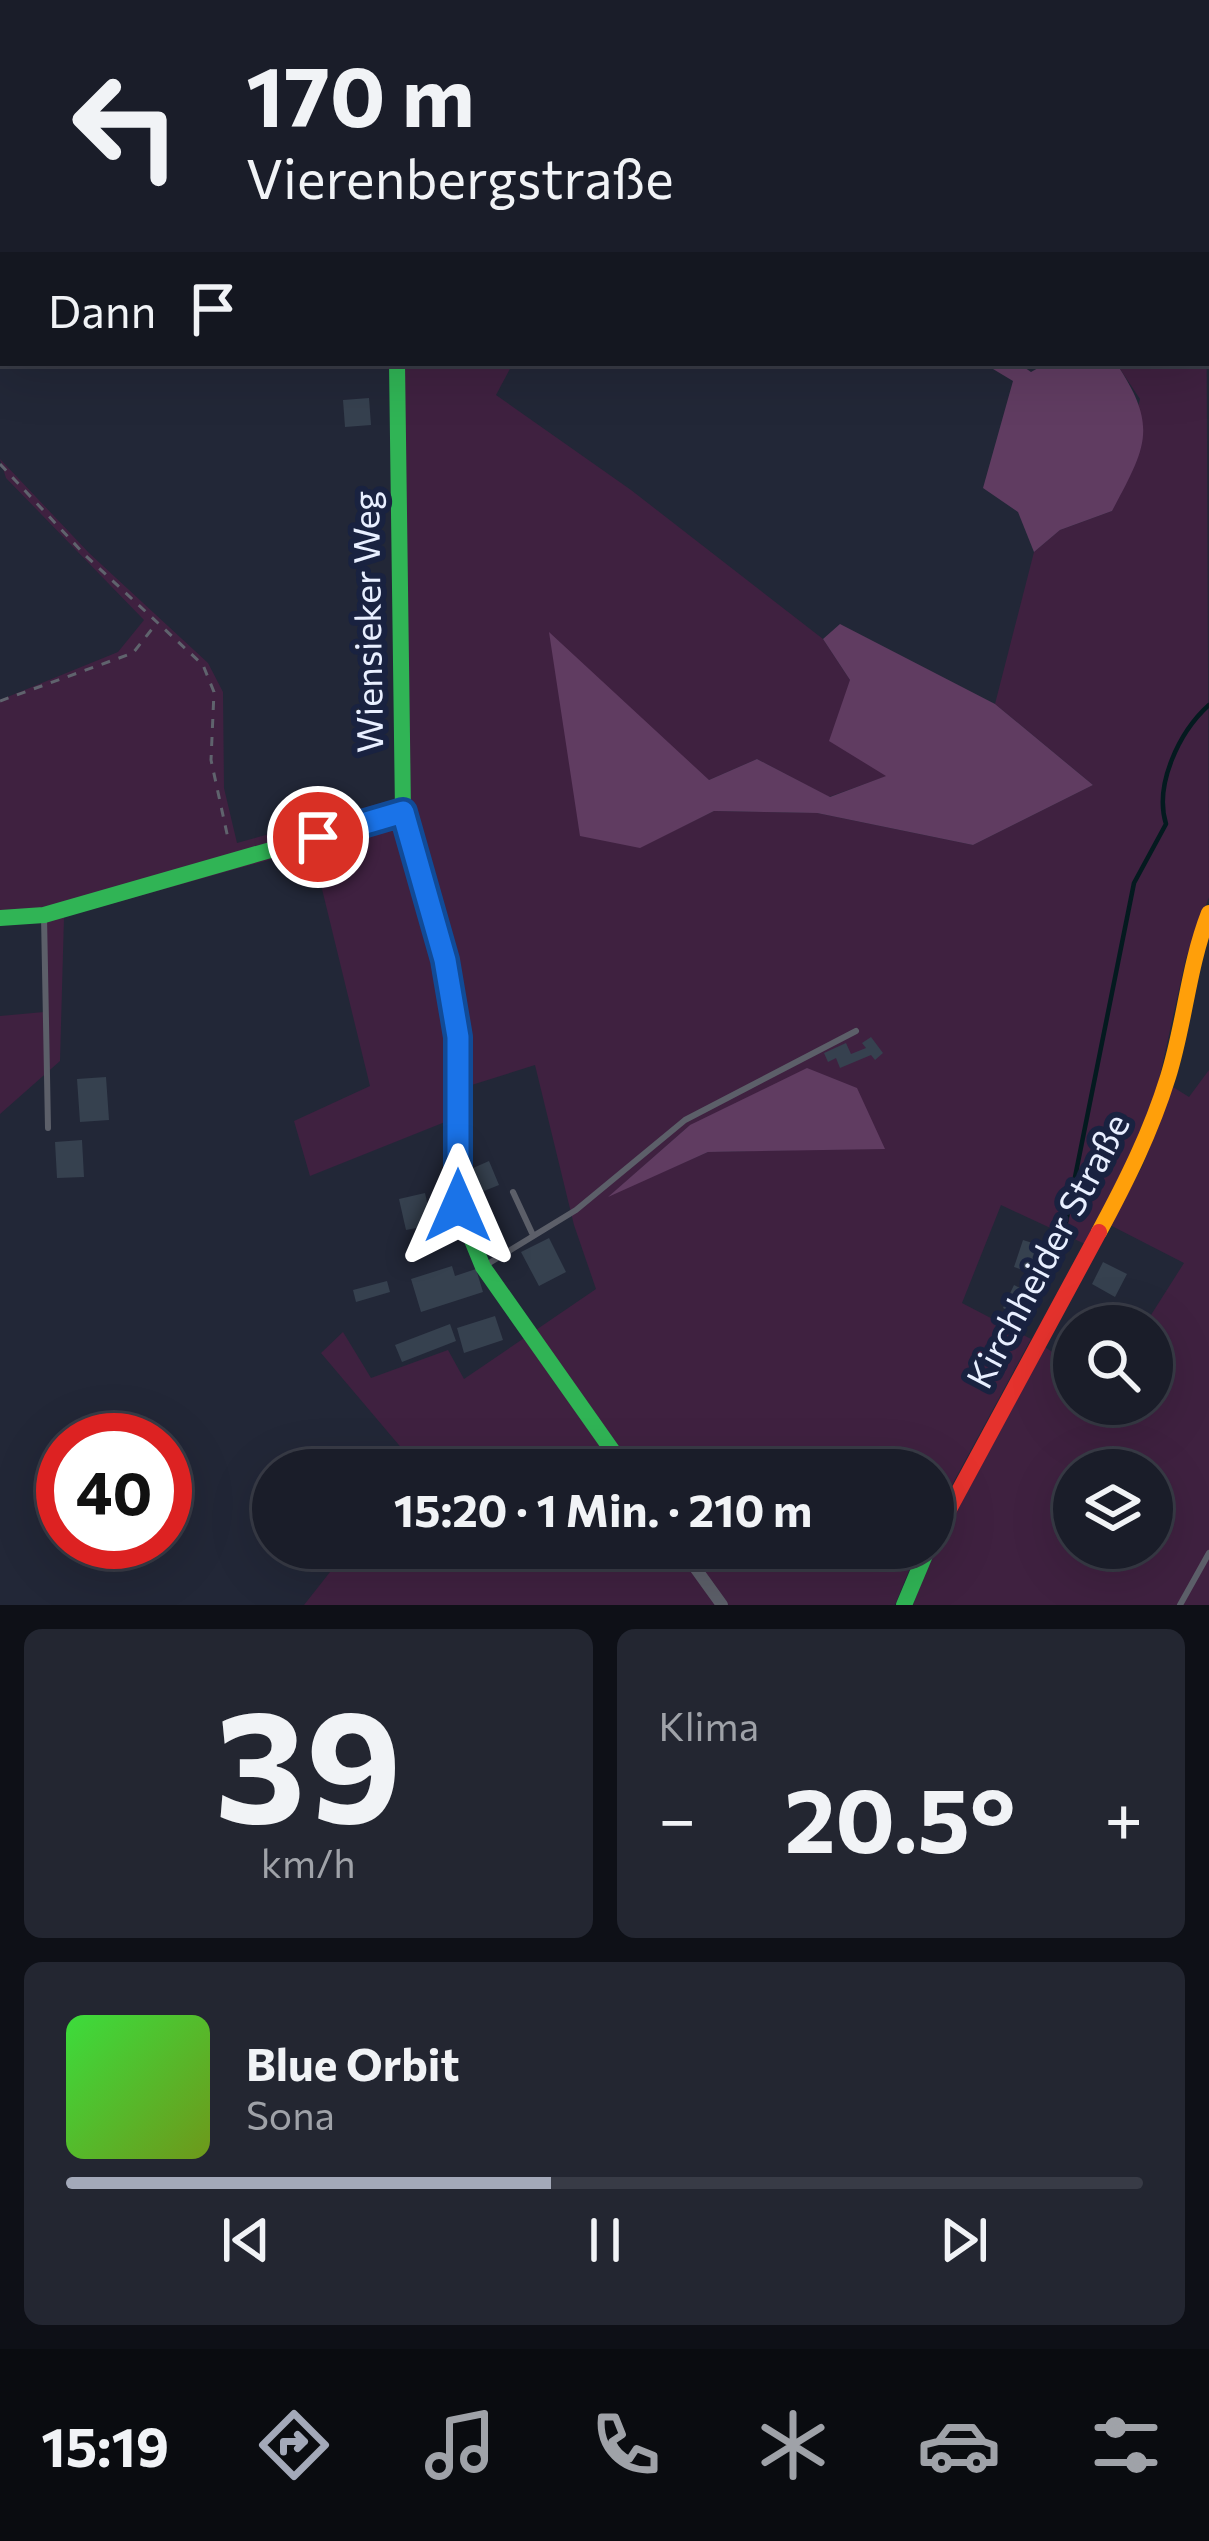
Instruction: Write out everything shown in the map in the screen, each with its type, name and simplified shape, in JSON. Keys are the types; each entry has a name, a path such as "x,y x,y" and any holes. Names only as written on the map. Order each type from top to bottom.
{"street":[{"name":"Wiensieker Weg","path":"397,366 403,812 445,960 458,1037 458,1206 483,1267 611,1449"},
{"path":"0,918 44,914 403,812"},
{"name":"Kirchheider Straße","path":"954,1500 1142,1150 1169,1075 1191,959 1209,914"},
{"path":"696,1569 722,1605"},
{"path":"904,1605 919,1569"}],"lane":[{"path":"44,914 48,1128"},
{"path":"483,1267 576,1210 685,1120 856,1031"},
{"path":"513,1192 532,1233"},
{"path":"1180,1605 1209,1553"}],"path":[{"path":"0,464 203,664 214,692 211,760 233,863"},
{"path":"0,701 134,652 157,622"}],"shaded area":[{"path":"400,366 511,366 496,395 631,490 823,639 850,680 887,776 829,797 757,759 709,780 640,847 714,811 817,813 973,845 1093,785 995,704 1034,552 1060,530 1112,511 1140,399 1118,366 1207,366 1209,897 1186,958 1151,1116 1085,1244 1001,1205 962,1303 1031,1339 954,1481 954,1449 402,1449 321,1353 343,1332 371,1378 448,1350 464,1379 596,1289 574,1225 535,1065 462,1088 408,810","holes":["690,1125 884,1148 708,1152 612,1194"]},
{"path":"988,366 1022,366 1031,372 1042,366 1118,366 1143,421 1140,453 1112,511 1060,530 1034,552 1018,512 983,488 1013,381"},
{"path":"0,459 89,553 208,663 223,692 224,788 237,843 395,799 438,958 450,1030 450,1120 310,1176 294,1121 370,1086 312,848 64,917 60,1061 0,1114 0,1016 44,1012 43,920 0,923 0,700 118,652 144,620 6,478"},
{"path":"840,624 995,704 1093,785 973,845 817,813 714,811 640,848 580,836 549,632 709,780 757,759 830,797 886,776 829,741 850,680 823,639"},
{"path":"807,1068 857,1088 885,1149 708,1152 608,1197 690,1125"},
{"path":"1209,1070 1209,1605 913,1605 926,1569 954,1569 954,1517 1045,1347 1053,1353 1053,1425 1173,1425 1173,1305 1157,1305 1184,1263 1110,1225 1142,1167 1173,1087 1189,1097"},
{"path":"332,1569 910,1569 895,1605 304,1605"}],"building":[{"path":"369,398 371,425 345,427 343,400"},
{"path":"871,1037 883,1053 875,1060 871,1055 840,1068 836,1058 828,1062 824,1053 846,1043 851,1054 866,1048 862,1043"},
{"path":"106,1077 109,1120 80,1122 77,1079"},
{"path":"82,1140 84,1177 57,1178 55,1142"},
{"path":"489,1161 499,1185 474,1195 464,1172"},
{"path":"425,1193 432,1225 406,1230 399,1199"},
{"path":"549,1238 566,1272 539,1286 521,1252"},
{"path":"1023,1240 1042,1246 1033,1273 1014,1267"},
{"path":"1103,1262 1127,1274 1115,1297 1092,1284"},
{"path":"452,1266 455,1276 476,1269 483,1292 421,1312 411,1279"},
{"path":"387,1281 390,1292 356,1302 353,1290"},
{"path":"1014,1285 1038,1297 1027,1320 1003,1308"},
{"path":"495,1316 503,1340 464,1353 457,1328"},
{"path":"450,1324 456,1341 402,1362 395,1345"}],"waterway":[{"path":"1065,1227 1134,883 1166,824 1163,793 1172,760 1209,705"}],"traffic: fast":[{"path":"397,366 403,812 445,960 458,1037 458,1206 483,1267 611,1449"},
{"path":"0,918 44,915 403,812"},
{"path":"904,1605 919,1569"}],"traffic: slow":[{"path":"1099,1232 1161,1097 1209,913"}],"traffic: jam":[{"path":"954,1500 1099,1232"}],"route":[{"path":"318,837 403,812 445,960 458,1037 458,1206"}]}
